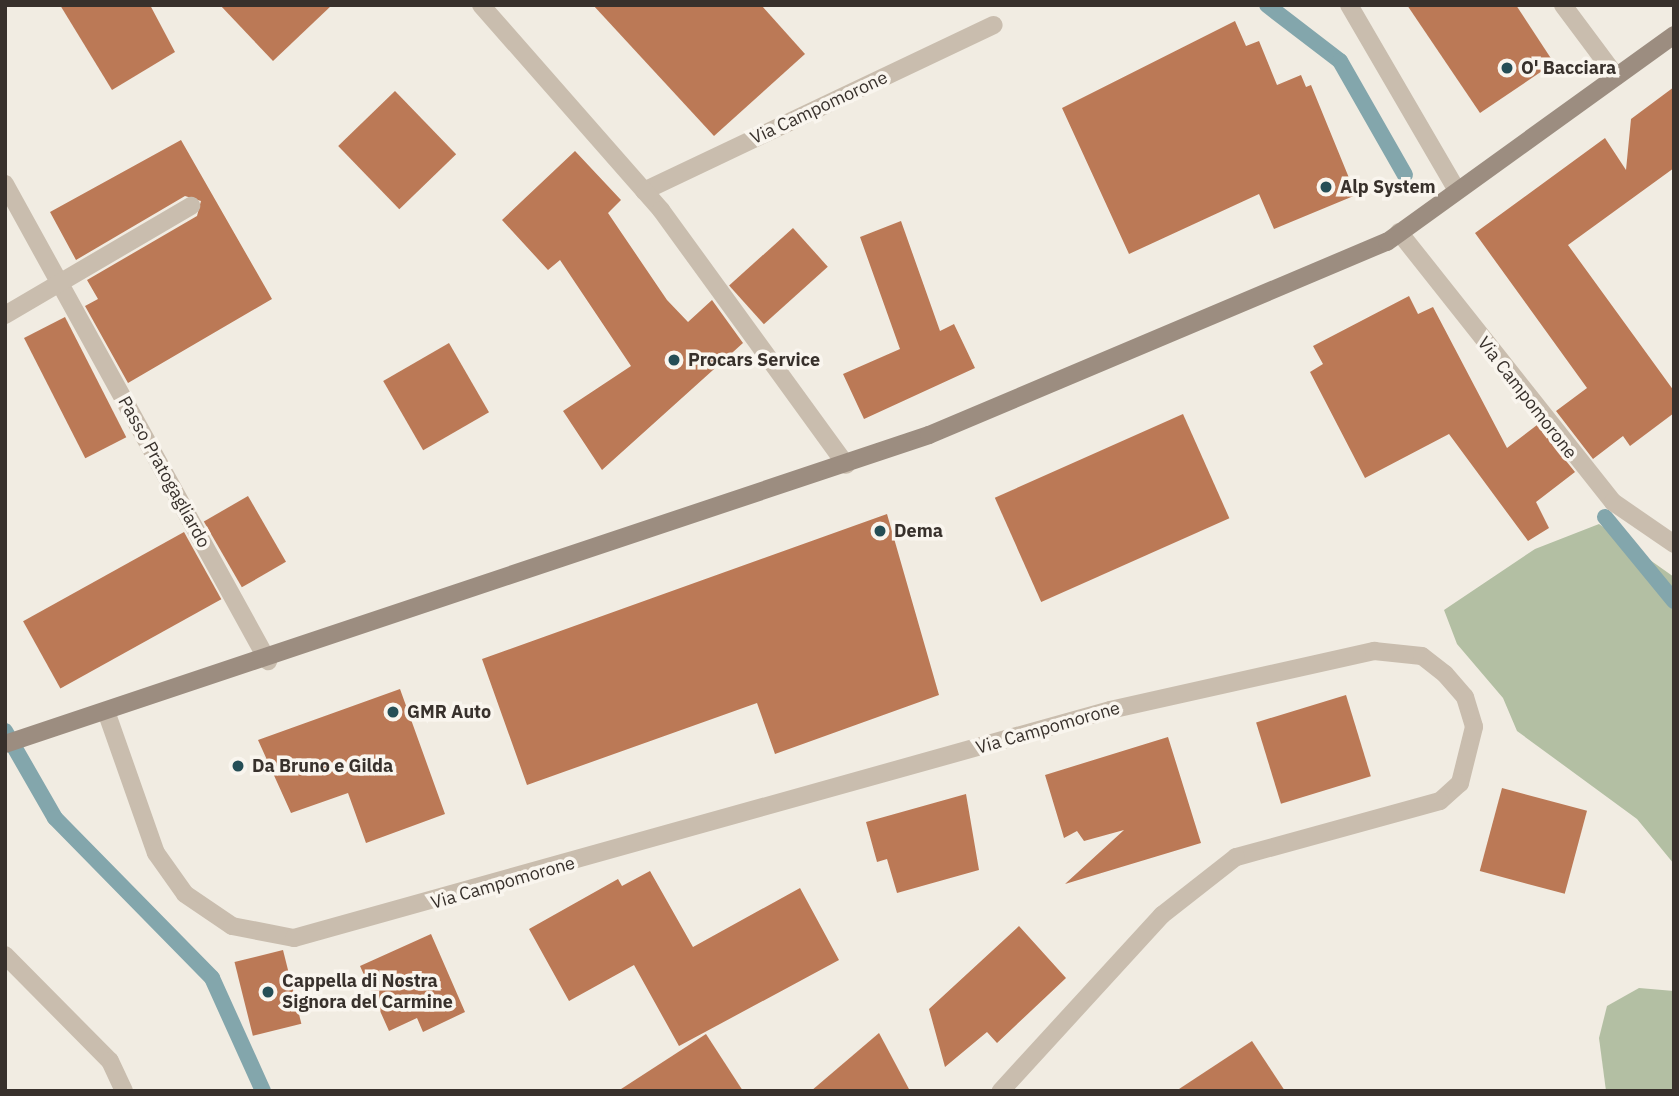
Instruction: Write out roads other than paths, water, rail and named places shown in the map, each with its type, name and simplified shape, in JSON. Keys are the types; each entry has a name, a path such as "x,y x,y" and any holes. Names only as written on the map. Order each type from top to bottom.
{"main road":[{"path":"5,744 268,661 846,465 1399,232 1674,36"}],"street":[{"path":"481,5 644,191 846,465"},
{"path":"1349,5 1456,189"},
{"path":"1563,5 1616,76"},
{"name":"Via Campomorone","path":"644,191 994,25"},
{"name":"Passo Pratogagliardo","path":"5,184 268,661"},
{"path":"5,315 191,206"},
{"name":"Via Campomorone","path":"1399,232 1596,484 1674,544"},
{"name":"Via Campomorone","path":"107,714 156,852 185,894 232,926 294,938 1110,710 1374,651 1422,656 1445,674 1465,696 1474,727 1460,783 1440,801 1316,830 1236,857 1162,915 1001,1091"},
{"path":"5,955 59,1004 110,1061 124,1091"}],"waterway":[{"path":"1267,5 1340,61 1405,175"},
{"path":"1605,517 1674,601"},
{"path":"5,731 55,818 212,978 263,1091"}],"place":[{"name":"O' Bacciara","path":"1507,68"},
{"name":"Alp System","path":"1326,187"},
{"name":"Procars Service","path":"674,360"},
{"name":"Dema","path":"880,531"},
{"name":"GMR Auto","path":"393,712"},
{"name":"Da Bruno e Gilda","path":"238,766"},
{"name":"Cappella di Nostra Signora del Carmine","path":"268,992"}]}
